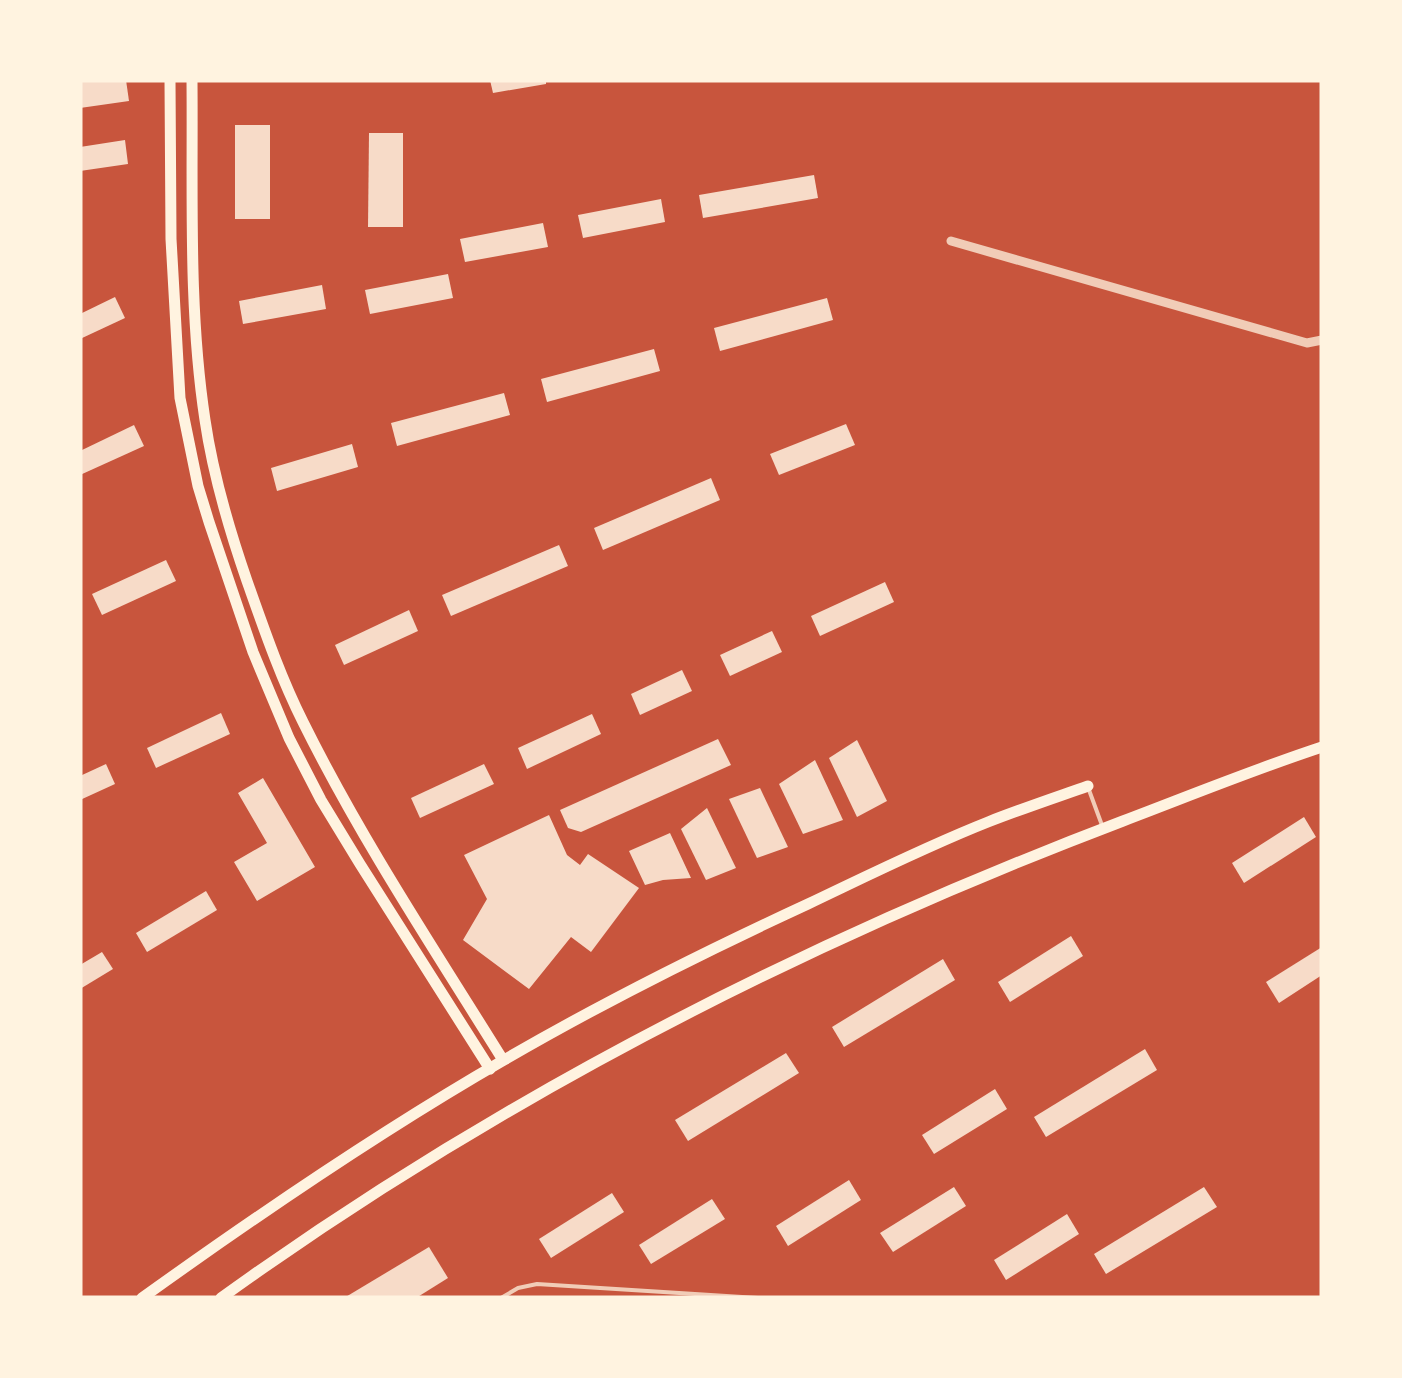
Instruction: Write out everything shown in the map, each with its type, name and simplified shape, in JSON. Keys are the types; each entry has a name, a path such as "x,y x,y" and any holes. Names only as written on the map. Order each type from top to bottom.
{"main road":[{"path":"170,80 171,239 179,379 209,522 252,652 290,738 360,864 490,1069"},
{"path":"192,80 194,294 200,380 205,423 230,532 271,649 301,719 376,856 503,1060"},
{"path":"222,1298 342,1214 444,1150 642,1036 749,981 936,895 1103,828 1322,748"},
{"path":"142,1298 262,1213 503,1060 659,975 987,822 1088,786"}],"street":[{"path":"951,241 1308,343 1322,340"}],"lane":[{"path":"1088,786 1103,828"},
{"path":"501,1298 518,1288 537,1284 758,1298"}],"building":[{"path":"80,80 126,80 129,101 80,108"},
{"path":"490,80 546,80 546,84 493,93"},
{"path":"235,125 270,125 270,219 235,219"},
{"path":"369,133 403,133 403,227 368,227"},
{"path":"125,140 128,164 80,171 80,147"},
{"path":"814,175 818,198 703,218 699,195"},
{"path":"661,199 665,222 583,238 578,215"},
{"path":"543,223 548,247 465,262 460,239"},
{"path":"448,274 453,298 370,314 365,290"},
{"path":"322,285 326,309 243,324 239,301"},
{"path":"115,297 125,318 80,339 80,314"},
{"path":"827,298 833,320 720,351 714,328"},
{"path":"654,349 660,371 547,402 541,379"},
{"path":"504,393 510,415 397,446 391,423"},
{"path":"846,424 855,445 779,475 770,454"},
{"path":"134,425 144,446 80,475 80,451"},
{"path":"352,444 358,467 277,491 271,468"},
{"path":"711,478 720,500 603,550 594,528"},
{"path":"559,545 568,566 451,616 442,595"},
{"path":"166,560 176,581 102,615 92,594"},
{"path":"885,582 894,602 820,636 811,616"},
{"path":"409,610 418,631 344,665 335,645"},
{"path":"772,631 782,652 730,676 720,655"},
{"path":"682,670 692,691 640,715 631,694"},
{"path":"221,713 230,734 156,768 147,748"},
{"path":"592,714 601,734 527,769 518,748"},
{"path":"718,739 731,765 581,832 568,828 560,810"},
{"path":"857,740 887,801 857,817 829,758"},
{"path":"815,760 843,820 803,834 779,784"},
{"path":"106,764 115,784 80,800 80,776"},
{"path":"484,764 494,784 420,818 411,798"},
{"path":"263,778 315,867 257,901 234,862 267,843 238,793"},
{"path":"760,788 788,847 757,858 729,799"},
{"path":"707,808 736,868 706,880 681,829"},
{"path":"549,815 567,855 580,865 588,854 639,888 591,952 571,937 529,989 463,940 487,899 464,855"},
{"path":"1304,817 1316,837 1244,883 1232,863"},
{"path":"670,833 691,878 645,885 629,851"},
{"path":"206,891 217,910 147,952 136,933"},
{"path":"1071,936 1083,956 1010,1002 998,982"},
{"path":"1322,947 1322,975 1279,1003 1266,982"},
{"path":"102,952 113,969 80,989 80,965"},
{"path":"943,959 955,980 844,1047 832,1027"},
{"path":"1145,1049 1157,1070 1046,1137 1034,1117"},
{"path":"786,1053 799,1073 688,1141 675,1120"},
{"path":"995,1089 1007,1109 934,1154 922,1135"},
{"path":"849,1180 861,1200 788,1246 776,1226"},
{"path":"954,1187 966,1206 893,1252 880,1233"},
{"path":"1204,1187 1217,1207 1106,1274 1094,1254"},
{"path":"612,1193 624,1212 551,1258 539,1239"},
{"path":"712,1199 725,1219 651,1264 639,1245"},
{"path":"1067,1214 1079,1234 1006,1280 994,1260"},
{"path":"429,1247 448,1278 416,1298 344,1298"}]}
